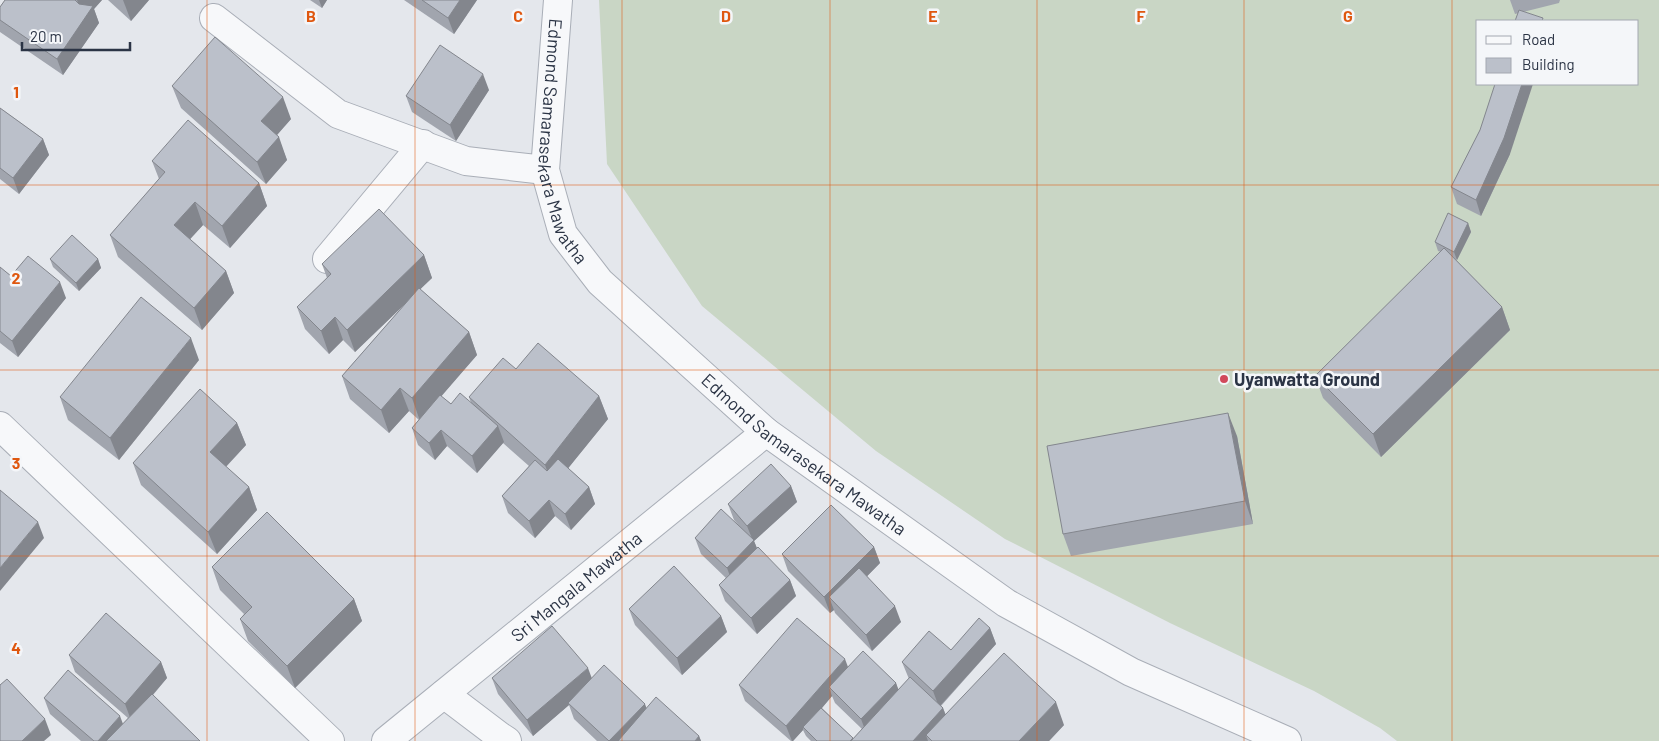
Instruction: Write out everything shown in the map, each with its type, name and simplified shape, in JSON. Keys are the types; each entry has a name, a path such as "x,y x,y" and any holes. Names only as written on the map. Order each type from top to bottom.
{"street":[{"name":"Edmond Samarasekara Mawatha","path":"558,0 545,170 563,234 600,282 766,432 1006,603 1131,672 1287,741"},
{"path":"214,18 338,114 466,161 545,170"},
{"path":"328,260 423,144"},
{"path":"0,426 330,741"},
{"name":"Sri Mangala Mawatha","path":"386,741 766,432"},
{"path":"444,694 507,741"}],"green space":[{"name":"Uyanwatta Ground","path":"599,0 1659,0 1659,741 1397,741 1380,728 1314,691 1170,623 1005,539 876,451 702,306 607,164"}],"building":[{"path":"5,0 75,0 79,4 93,6 57,59 0,20 0,7"},
{"path":"422,0 460,0 448,18"},
{"path":"1519,10 1543,18 1542,20 1515,20"},
{"path":"215,37 283,97 261,121 279,137 257,162 172,86"},
{"path":"440,45 483,74 450,125 406,96"},
{"path":"1495,85 1522,85 1504,138 1476,200 1451,187 1480,130"},
{"path":"0,108 43,139 13,178 0,168"},
{"path":"188,120 259,183 222,226 195,202 174,225 226,271 194,308 110,235 165,172 152,161"},
{"path":"379,209 424,255 347,330 335,317 321,331 297,307 331,274 322,264"},
{"path":"1448,213 1468,223 1454,252 1435,242"},
{"path":"72,235 98,259 76,283 50,259"},
{"path":"1444,248 1502,307 1373,434 1315,376"},
{"path":"28,256 60,282 12,341 0,331 0,267 11,276"},
{"path":"419,288 469,332 412,398 400,388 381,410 342,376"},
{"path":"141,297 191,338 110,438 60,397"},
{"path":"538,343 599,396 545,465 469,397 503,358 516,369"},
{"path":"200,389 237,423 210,452 249,487 208,532 133,463"},
{"path":"460,393 498,426 472,456 441,430 429,443 412,428 440,395 451,404"},
{"path":"1228,413 1245,501 1063,534 1047,446"},
{"path":"558,459 589,487 565,514 549,500 529,521 502,496 535,460 547,471"},
{"path":"771,464 791,486 747,526 728,504"},
{"path":"0,490 38,522 0,568"},
{"path":"831,505 874,547 824,597 782,554"},
{"path":"721,509 754,540 727,568 695,538"},
{"path":"267,512 354,599 287,666 240,619 252,607 212,567"},
{"path":"758,547 790,580 751,618 719,585"},
{"path":"674,566 721,616 677,658 629,609"},
{"path":"859,568 895,606 866,635 829,597"},
{"path":"106,613 161,662 125,704 69,655"},
{"path":"797,618 845,659 786,726 739,685"},
{"path":"979,618 990,628 933,691 902,662 929,631 951,650"},
{"path":"552,626 588,668 527,720 492,678"},
{"path":"863,651 896,683 861,719 829,687"},
{"path":"1004,653 1056,702 1019,741 932,741 926,735"},
{"path":"604,665 645,704 609,741 568,703"},
{"path":"68,670 120,716 98,741 94,741 44,698"},
{"path":"910,677 943,708 913,741 851,741"},
{"path":"7,679 45,719 22,741 0,741 0,685"},
{"path":"152,694 200,741 106,741"},
{"path":"656,697 699,736 695,741 618,741"},
{"path":"821,708 853,738 850,741 817,741 803,727"}],"place":[{"name":"Uyanwatta Ground","path":"1224,379"}]}
